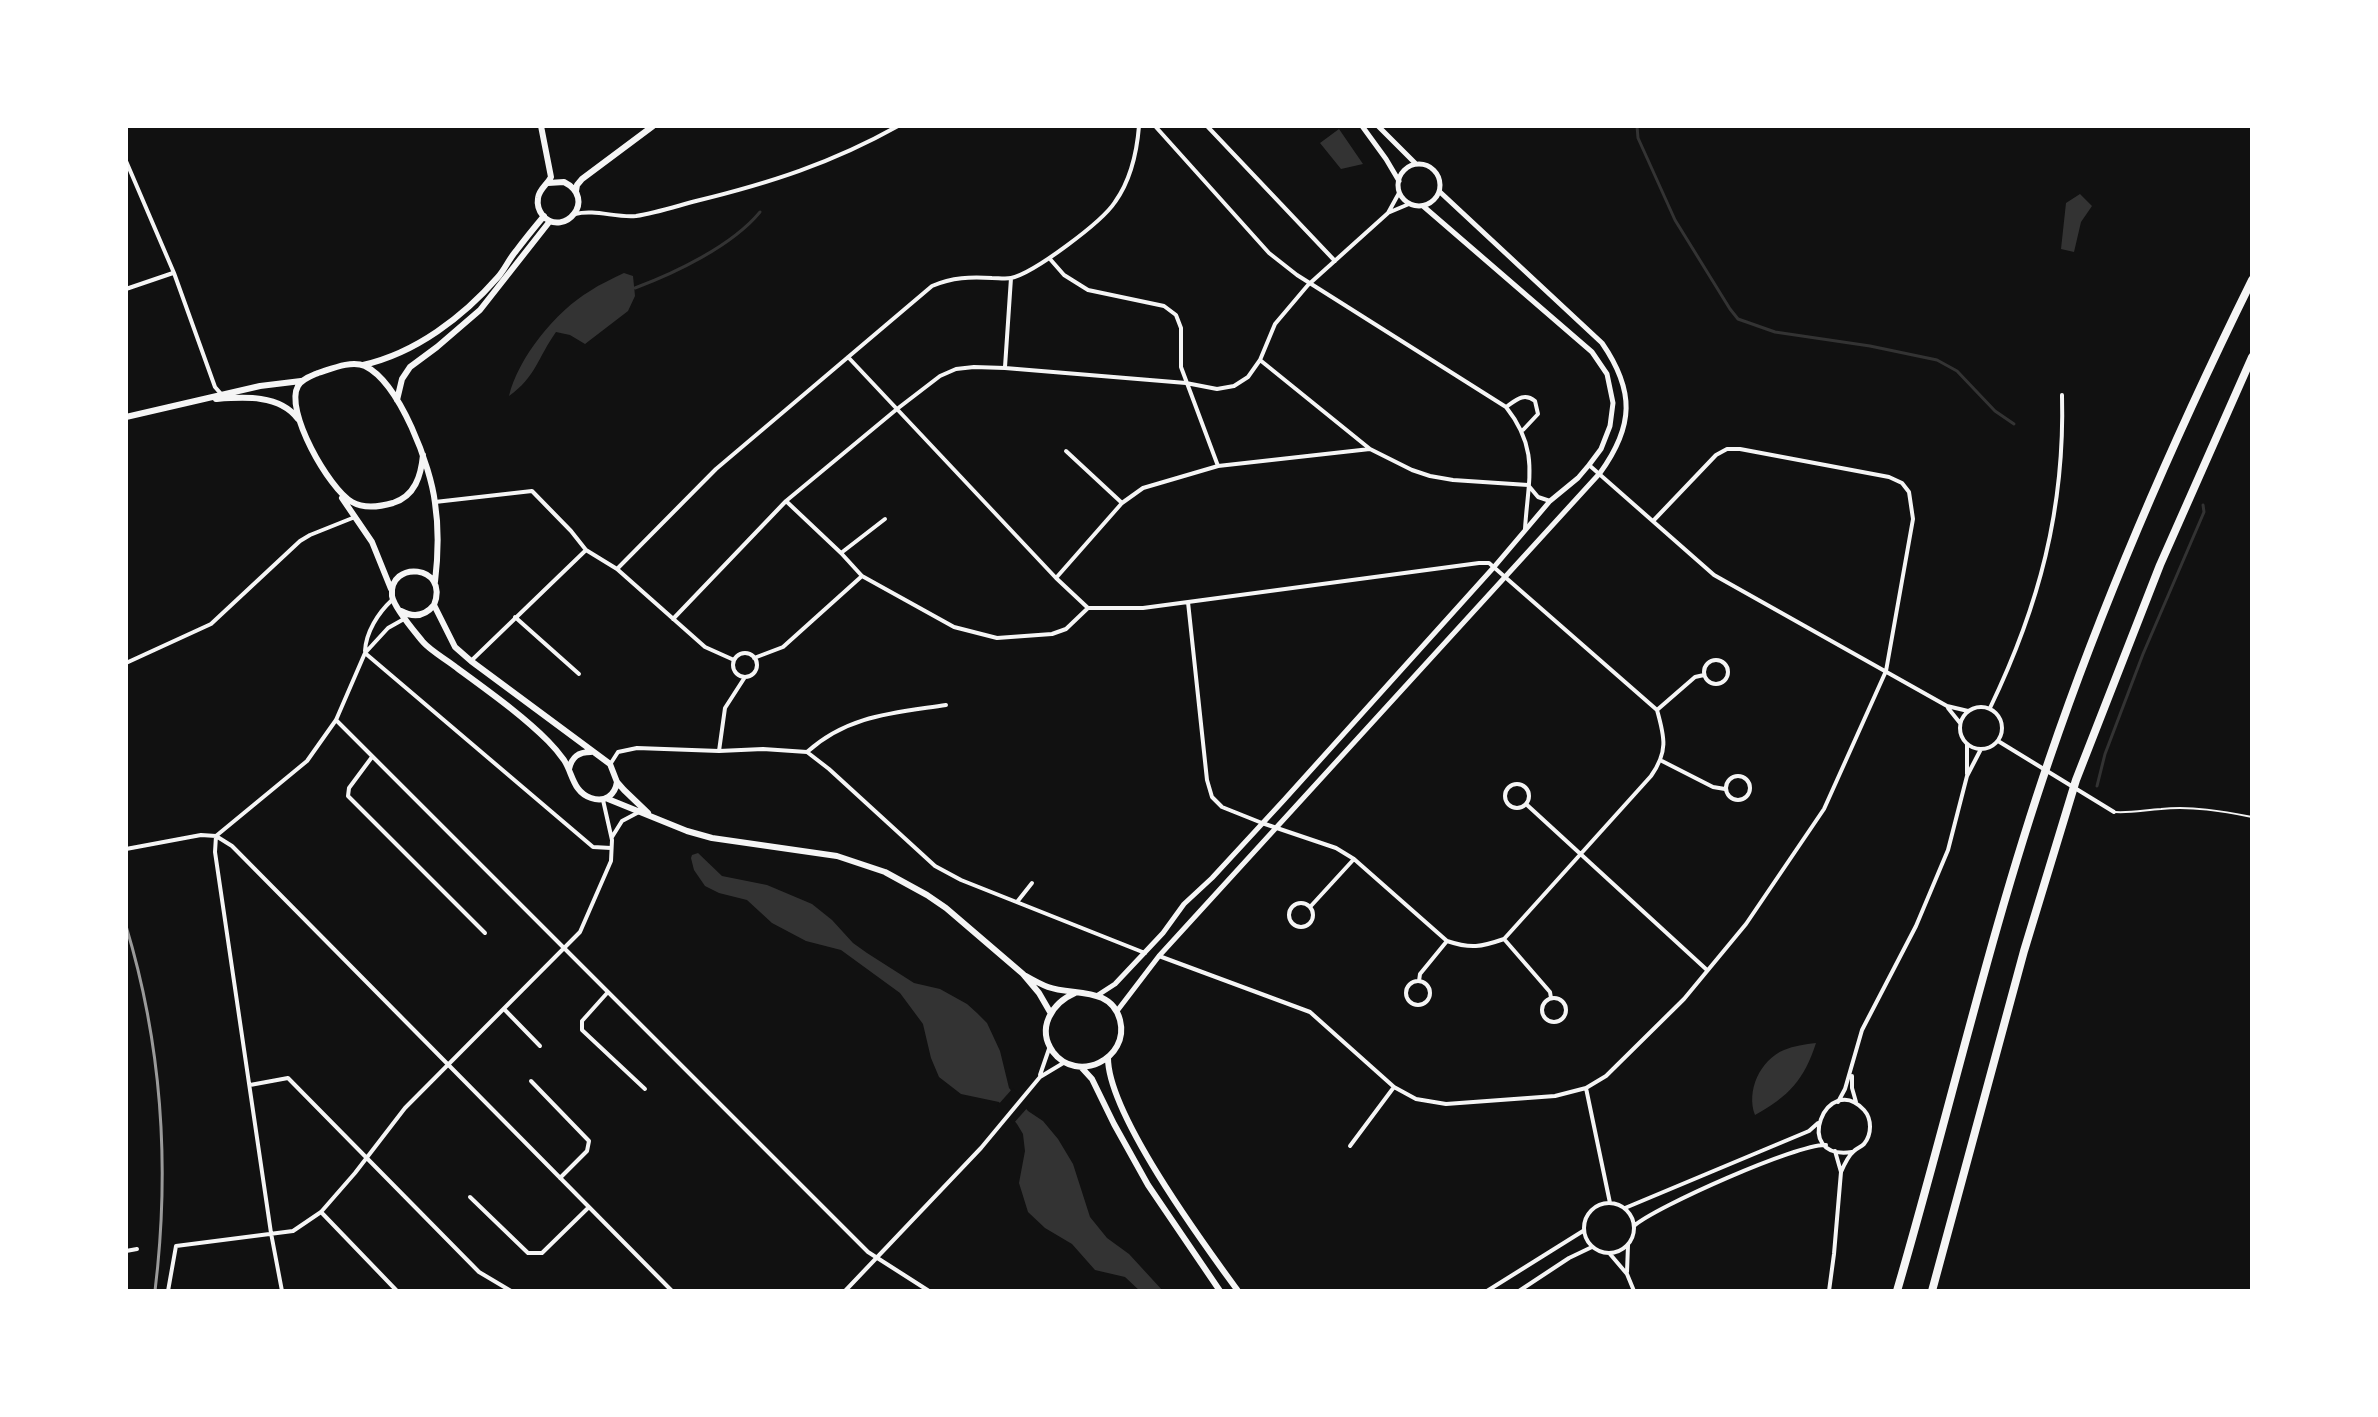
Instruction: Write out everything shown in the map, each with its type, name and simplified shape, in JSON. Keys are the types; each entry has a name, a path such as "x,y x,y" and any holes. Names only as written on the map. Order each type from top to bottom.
{"highway":[{"path":"1897,1291 1992,942 2049,760 2126,555 2202,381 2252,280"},
{"path":"1932,1291 2024,951 2076,780 2160,565 2252,357"}],"main road":[{"path":"541,126 551,170 548,183"},
{"path":"576,191 582,179 653,126"},
{"path":"564,182 576,191 579,202 575,214 564,221 547,219 540,211 538,199 548,183 564,182"},
{"path":"397,401 402,379 410,367 480,310 547,219"},
{"path":"126,417 260,386 301,381 344,365 363,365 402,352 430,337 475,302 501,274 514,253 547,219"},
{"path":"363,365 385,383 415,434 435,502 437,598 429,611 414,616 401,611"},
{"path":"300,421 295,394 301,381"},
{"path":"200,400 233,398 275,401 292,411 319,461 374,546 392,596 405,619 425,644 531,725 556,750 569,769 575,786 584,794 712,838 837,856 885,872 946,908 1023,974 1050,1012"},
{"path":"334,485 348,499 362,506 391,504 409,493 418,481 423,455"},
{"path":"392,596 394,583 409,571 419,571 435,582"},
{"path":"434,605 455,647 610,764 617,782 651,815"},
{"path":"569,769 570,762 578,754 593,752"},
{"path":"605,799 614,792 617,782"},
{"path":"1023,974 1047,987 1098,995 1117,1011 1120,1041 1108,1058 1100,1063 1081,1067 1065,1062 1050,1046 1046,1025 1050,1012 1064,998 1075,993"},
{"path":"1108,1058 1113,1086 1132,1127 1198,1235 1238,1291"},
{"path":"1081,1067 1092,1079 1148,1185 1220,1291"}],"street":[{"path":"575,214 635,216 723,195 824,164 898,126"},
{"path":"617,569 716,469 932,286 959,277 1011,278 1050,259 1115,204 1137,151 1139,126"},
{"path":"1155,126 1269,253 1309,284 1506,407 1529,448 1531,465 1525,532"},
{"path":"1207,126 1335,261"},
{"path":"1362,126 1399,181"},
{"path":"1378,126 1416,164"},
{"path":"126,161 174,273 215,387 222,395"},
{"path":"1388,213 1399,193 1399,181 1405,170 1416,164 1427,165 1436,171 1440,181 1440,192 1433,201 1423,206"},
{"path":"1117,1011 1159,956 1600,473 1613,454 1623,429 1627,403 1618,365 1602,343 1440,192"},
{"path":"1399,193 1409,204"},
{"path":"673,619 786,501 940,376 956,369 1005,368 1186,383 1217,389 1234,386 1248,377 1260,360 1275,324 1309,284 1388,213 1409,204 1423,206 1592,352 1607,374 1613,403 1610,426 1601,449 1589,465 1550,501 1262,823 1184,904 1145,953 1115,984 1098,995"},
{"path":"1050,259 1064,275 1088,290 1164,306 1176,315 1181,328 1181,367 1218,466"},
{"path":"126,289 174,273"},
{"path":"1005,368 1011,278"},
{"path":"848,357 1088,608 1143,608 1479,563 1489,563 1657,710 1664,740 1662,761 1504,939 1482,947 1465,947 1447,941 1354,859 1336,848 1222,807 1212,797 1207,780 1188,602"},
{"path":"1260,360 1370,449 1412,470 1453,480 1528,485 1538,497 1550,501"},
{"path":"1990,708 2019,642 2043,573 2060,466 2062,395"},
{"path":"1506,407 1522,397 1535,401 1538,414 1522,431"},
{"path":"1056,578 1122,503 1143,488 1218,466 1370,449"},
{"path":"1159,956 1310,1012 1394,1087 1416,1099 1446,1104 1555,1096 1586,1088 1606,1076 1684,999 1746,924 1824,809 1886,671 1913,519 1909,492 1902,483 1889,477 1727,449 1716,455 1654,520"},
{"path":"1066,451 1122,503"},
{"path":"1589,465 1714,575 1947,706 1968,711"},
{"path":"435,502 532,491 586,550 617,569 705,647 734,660"},
{"path":"786,501 862,576 954,627 997,638 1052,634 1066,629 1088,608"},
{"path":"126,663 211,624 300,541 355,517"},
{"path":"841,553 885,519"},
{"path":"471,661 586,550"},
{"path":"754,658 783,647 862,576"},
{"path":"392,596 365,642 365,653 593,847 611,848"},
{"path":"282,1291 215,852 216,836 307,761 336,720 365,653 377,638 414,616"},
{"path":"515,617 579,674"},
{"path":"719,751 725,708 745,677 756,669 754,658 749,654 742,654 734,660"},
{"path":"734,660 735,672 745,677"},
{"path":"1714,660 1722,662 1728,672 1725,680 1715,684 1704,675 1705,667 1714,660"},
{"path":"1657,710 1695,677 1704,675"},
{"path":"807,752 839,728 868,718 946,705"},
{"path":"1947,706 1960,723 1961,734 1967,744 1967,776"},
{"path":"1960,723 1974,707 1990,708 2000,716 2001,735 1998,741 1981,749 1967,744"},
{"path":"336,720 876,1259 929,1291"},
{"path":"1998,741 2114,812"},
{"path":"610,764 618,752 637,748 807,752 935,866 961,880 1145,953"},
{"path":"1838,1102 1845,1089 1862,1030 1916,926 1948,850 1967,776 1981,749"},
{"path":"372,757 347,791 348,796 485,933"},
{"path":"1662,761 1713,787 1726,789"},
{"path":"1738,777 1746,780 1750,788 1747,797 1739,800 1728,796 1726,789 1731,779 1738,777"},
{"path":"1518,784 1526,788 1529,796 1526,804 1519,808 1511,806 1505,796 1507,789 1518,784"},
{"path":"605,799 612,840"},
{"path":"1526,804 1707,970"},
{"path":"168,1291 176,1246 293,1231 321,1212 405,1108 580,932 611,861 615,829 622,821 640,812"},
{"path":"126,849 201,835 216,836 232,846 672,1291"},
{"path":"1310,907 1354,859"},
{"path":"1017,902 1032,883"},
{"path":"1302,903 1310,907 1313,915 1310,923 1302,927 1292,923 1289,916 1294,905 1302,903"},
{"path":"1504,939 1550,992 1551,998"},
{"path":"1419,981 1420,974 1447,941"},
{"path":"1419,981 1427,984 1430,993 1427,1001 1419,1005 1409,1000 1406,993 1409,986 1419,981"},
{"path":"608,992 582,1021 582,1030 645,1089"},
{"path":"1551,998 1563,1002 1566,1010 1563,1018 1555,1022 1545,1018 1542,1010 1551,998"},
{"path":"504,1009 540,1046"},
{"path":"1040,1077 1050,1046"},
{"path":"845,1291 981,1148 1040,1077 1065,1062"},
{"path":"1841,1172 1852,1152 1865,1143 1870,1129 1867,1114 1856,1104 1851,1069"},
{"path":"250,1085 288,1078 479,1272 511,1291"},
{"path":"531,1081 589,1141 587,1151 560,1178"},
{"path":"1350,1146 1394,1087"},
{"path":"1586,1088 1610,1203"},
{"path":"1852,1152 1835,1151 1826,1145 1818,1131 1818,1123 1829,1106 1838,1102 1856,1104"},
{"path":"1625,1208 1797,1137 1818,1123"},
{"path":"1634,1226 1656,1212 1744,1171 1801,1149 1826,1145"},
{"path":"1829,1291 1841,1172 1835,1151"},
{"path":"470,1197 528,1253 536,1254 542,1253 589,1207"},
{"path":"1610,1203 1625,1208 1632,1216 1634,1226 1628,1245 1610,1254 1592,1247 1583,1231 1587,1214 1593,1208 1610,1203"},
{"path":"321,1212 397,1291"},
{"path":"1487,1291 1583,1231"},
{"path":"1627,1274 1628,1245"},
{"path":"1519,1291 1569,1258 1592,1247"},
{"path":"126,1251 137,1249"},
{"path":"1610,1254 1627,1274 1634,1291"}],"lane":[{"path":"2114,812 2211,809 2252,817"}],"shaded area":[{"path":"1339,129 1363,164 1341,169 1320,143"},
{"path":"2080,194 2092,206 2081,222 2074,252 2061,249 2066,203"},
{"path":"624,273 633,276 635,296 628,311 585,344 570,335 556,332 531,374 509,396 530,351 564,310 598,286"},
{"path":"698,853 722,876 767,885 812,904 867,953 914,983 940,989 977,1013 987,1023 1000,1051 1009,1088 1028,1111 1043,1121 1073,1164 1090,1217 1107,1238 1129,1254 1163,1291 1140,1291 1125,1277 1095,1270 1072,1244 1045,1228 1028,1212 1019,1183 1025,1151 1023,1134 999,1102 961,1094 939,1077 923,1024 900,993 841,950 806,941 772,923 747,900 705,886 694,870 691,858"},
{"path":"1816,1043 1794,1086 1755,1115 1754,1087 1768,1061 1784,1050"}],"pier":[{"path":"1013,1088 1029,1106 1013,1124 997,1106"}],"waterway":[{"path":"1637,126 1638,138 1675,220 1738,319 1775,332 1937,360 1957,371 1995,411 2014,424"},
{"path":"635,288 719,247 760,212"},
{"path":"2097,786 2105,754 2143,654 2204,512 2203,505"}],"railway":[{"path":"126,926 148,1016 160,1107 162,1199 155,1291"}]}
